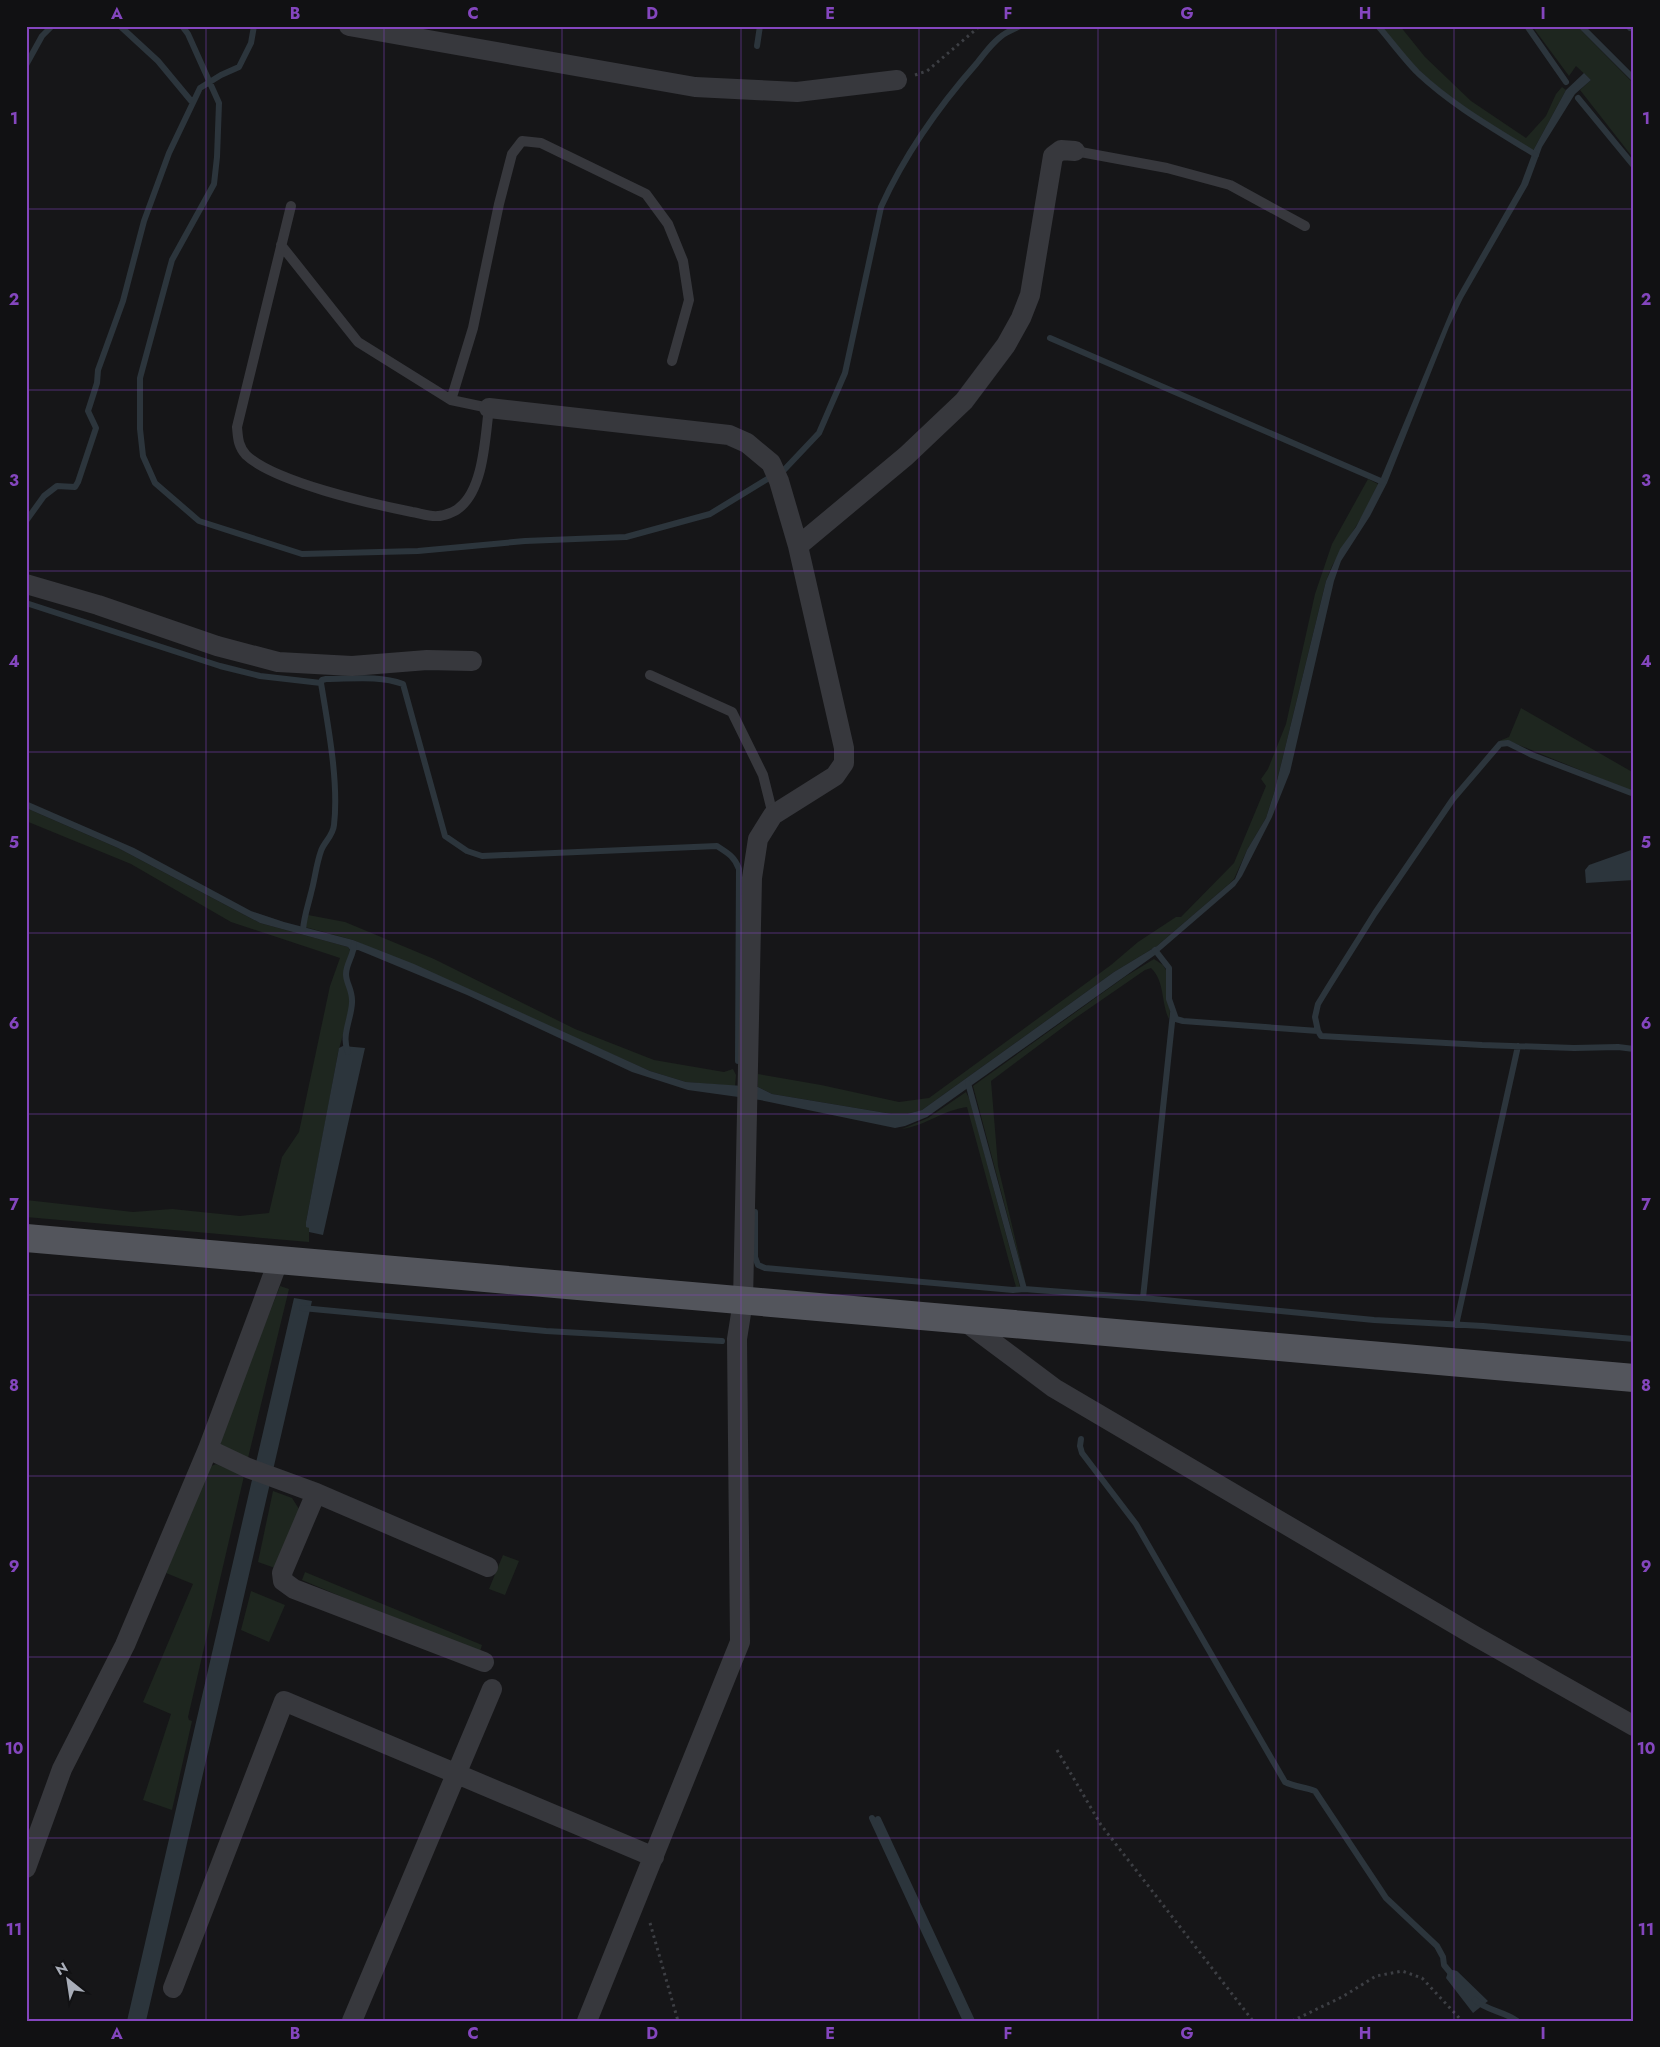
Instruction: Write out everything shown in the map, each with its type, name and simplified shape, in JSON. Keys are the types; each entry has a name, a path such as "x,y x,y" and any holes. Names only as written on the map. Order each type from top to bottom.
{"main road":[{"path":"26,1238 1634,1378"}],"street":[{"path":"349,26 695,87 797,92 897,80"},
{"path":"798,546 906,456 964,401 1006,345 1021,318 1030,295 1053,156 1061,150 1075,151"},
{"path":"489,408 729,435 747,443 771,463 779,481 798,546 844,748 844,763 835,776 773,815 758,839 752,878 743,1301 737,1338 740,1642 587,2021"},
{"path":"26,584 98,605 217,646 278,662 352,666 427,660 472,661"},
{"path":"26,1868 62,1768 125,1646 208,1448 279,1259"},
{"path":"963,1320 1054,1388 1475,1636 1634,1726"},
{"path":"208,1448 248,1468 316,1493 488,1567"},
{"path":"316,1493 282,1573 283,1581 294,1589 484,1662"},
{"path":"352,2021 492,1689"},
{"path":"173,1988 284,1701 654,1857"}],"lane":[{"path":"451,400 472,328 512,154 522,141 541,143 646,194 668,224 683,261 689,300 672,361"},
{"path":"1075,151 1167,168 1230,185 1305,226"},
{"path":"282,245 358,342 451,400 489,408 482,461 472,494 459,509 438,516 396,509 308,485 263,466 247,456 239,446 237,427 291,206"},
{"path":"650,674 732,712 763,775 773,815"}],"path":[{"path":"897,80 927,71 980,26"},
{"path":"1057,1750 1101,1824 1253,2021"},
{"path":"650,1924 678,2021"},
{"path":"1292,2021 1342,1997 1376,1976 1402,1971 1422,1978 1462,2021"}],"shaded area":[{"path":"1380,26 1400,26 1425,57 1471,101 1526,138 1546,116 1556,94 1562,87 1566,90 1533,151 1447,94 1410,61"},
{"path":"1532,26 1577,26 1634,84 1634,159 1580,90 1591,80 1576,66 1569,76"},
{"path":"1584,73 1591,80 1575,94 1542,147 1528,185 1463,298 1449,327 1387,483 1370,516 1341,561 1334,581 1290,772 1272,817 1242,876 1235,886 1155,955 927,1117 895,1128 760,1100 688,1090 632,1072 467,995 368,954 358,950 351,951 348,947 260,923 118,848 26,808 26,801 134,848 251,911 284,922 353,940 414,964 650,1071 686,1082 758,1087 772,1094 892,1114 907,1114 922,1110 1114,972 1157,946 1235,879 1247,850 1266,818 1274,793 1326,581 1340,549 1356,527 1381,478 1455,300 1521,184 1534,149 1566,90"},
{"path":"1368,479 1378,484 1364,513 1332,566 1326,581 1274,793 1266,818 1247,850 1234,879 1228,885 1157,946 1114,972 922,1110 907,1114 892,1114 772,1094 758,1087 758,1074 899,1102 929,1098 1111,965 1138,942 1176,917 1181,917 1234,863 1266,786 1261,779 1268,769 1286,724 1315,594 1332,544"},
{"path":"1521,708 1634,773 1634,792 1509,741 1499,741 1509,737"},
{"path":"26,808 118,848 260,923 348,947 351,957 345,968 344,975 350,995 350,1004 338,1053 306,1222 309,1228 309,1242 26,1217 26,1200 133,1212 172,1209 240,1216 269,1213 282,1157 299,1132 330,986 340,958 231,922 131,864 26,821"},
{"path":"1634,849 1634,880 1586,883 1585,870 1589,865"},
{"path":"308,915 345,922 434,959 575,1029 654,1060 724,1072 733,1069 736,1075 735,1086 686,1082 650,1071 353,940 305,927"},
{"path":"1154,959 1163,965 1166,970 1169,1019 1159,979 1151,968 1145,970 1074,1019 991,1081 998,1166 1026,1285 973,1086 1126,976"},
{"path":"343,1046 365,1048 323,1235 309,1232 306,1222 339,1048"},
{"path":"966,1092 970,1100 1020,1287 1016,1287 967,1107 950,1111 918,1125 902,1129 928,1118"},
{"path":"280,1286 289,1289 248,1458 221,1445 220,1437"},
{"path":"294,1298 312,1301 146,2021 127,2021"},
{"path":"216,1464 244,1476 188,1717 192,1721 172,1810 143,1800 171,1714 143,1702 193,1584 166,1573 209,1467"},
{"path":"273,1491 292,1498 299,1509 275,1568 258,1562"},
{"path":"503,1555 519,1561 505,1595 489,1589"},
{"path":"305,1572 482,1645 479,1655 302,1580"},
{"path":"251,1591 285,1605 269,1642 241,1630"},
{"path":"1457,1971 1488,2001 1473,2013 1446,1978 1448,1972"}],"waterway":[{"path":"26,65 42,36 52,26"},
{"path":"120,26 158,61 192,102"},
{"path":"182,26 188,34 219,103 217,157 214,184 172,260 140,378 140,429 143,456 155,483 199,521 302,554 418,551 525,541 626,537 710,514 769,478"},
{"path":"26,521 44,496 57,486 75,487 78,482 96,428 88,411 97,383 98,370 123,301 144,221 169,153 200,88 239,67 251,43 254,26"},
{"path":"757,46 760,26"},
{"path":"784,470 819,433 845,373 881,207 890,187 912,149 949,96 994,43 1006,33 1020,26"},
{"path":"1378,26 1413,68 1431,85 1475,117 1536,155"},
{"path":"1527,26 1566,82"},
{"path":"1581,26 1634,79"},
{"path":"1578,98 1634,166"},
{"path":"1050,338 1383,482"},
{"path":"26,603 220,666 260,676 321,683"},
{"path":"321,683 322,680 326,679 365,678 384,679 403,684 445,836 467,851 482,856 717,846 731,856 739,869 738,1061"},
{"path":"303,930 319,856 334,825 334,773 321,683"},
{"path":"1318,1031 1315,1017 1318,1004 1375,913 1453,799 1500,744 1508,743 1532,755 1634,794"},
{"path":"348,1052 346,1034 352,998 346,974 354,944"},
{"path":"1155,950 1169,968 1169,999 1176,1019 1183,1021 1318,1031 1321,1036 1482,1045 1574,1048 1618,1047 1634,1049"},
{"path":"1143,1298 1173,1013"},
{"path":"1456,1325 1518,1046"},
{"path":"968,1083 1024,1289"},
{"path":"755,1212 755,1257 758,1265 765,1268 1013,1290 1024,1289 1143,1298 1374,1320 1483,1326 1634,1339"},
{"path":"302,1308 546,1331 722,1341"},
{"path":"1081,1439 1082,1453 1136,1524 1285,1782 1315,1791 1386,1898 1437,1946 1443,1957 1444,1965 1453,1976"},
{"path":"872,1818 966,2021"},
{"path":"878,1819 972,2021"},
{"path":"1475,2000 1485,2007 1517,2021"}]}
